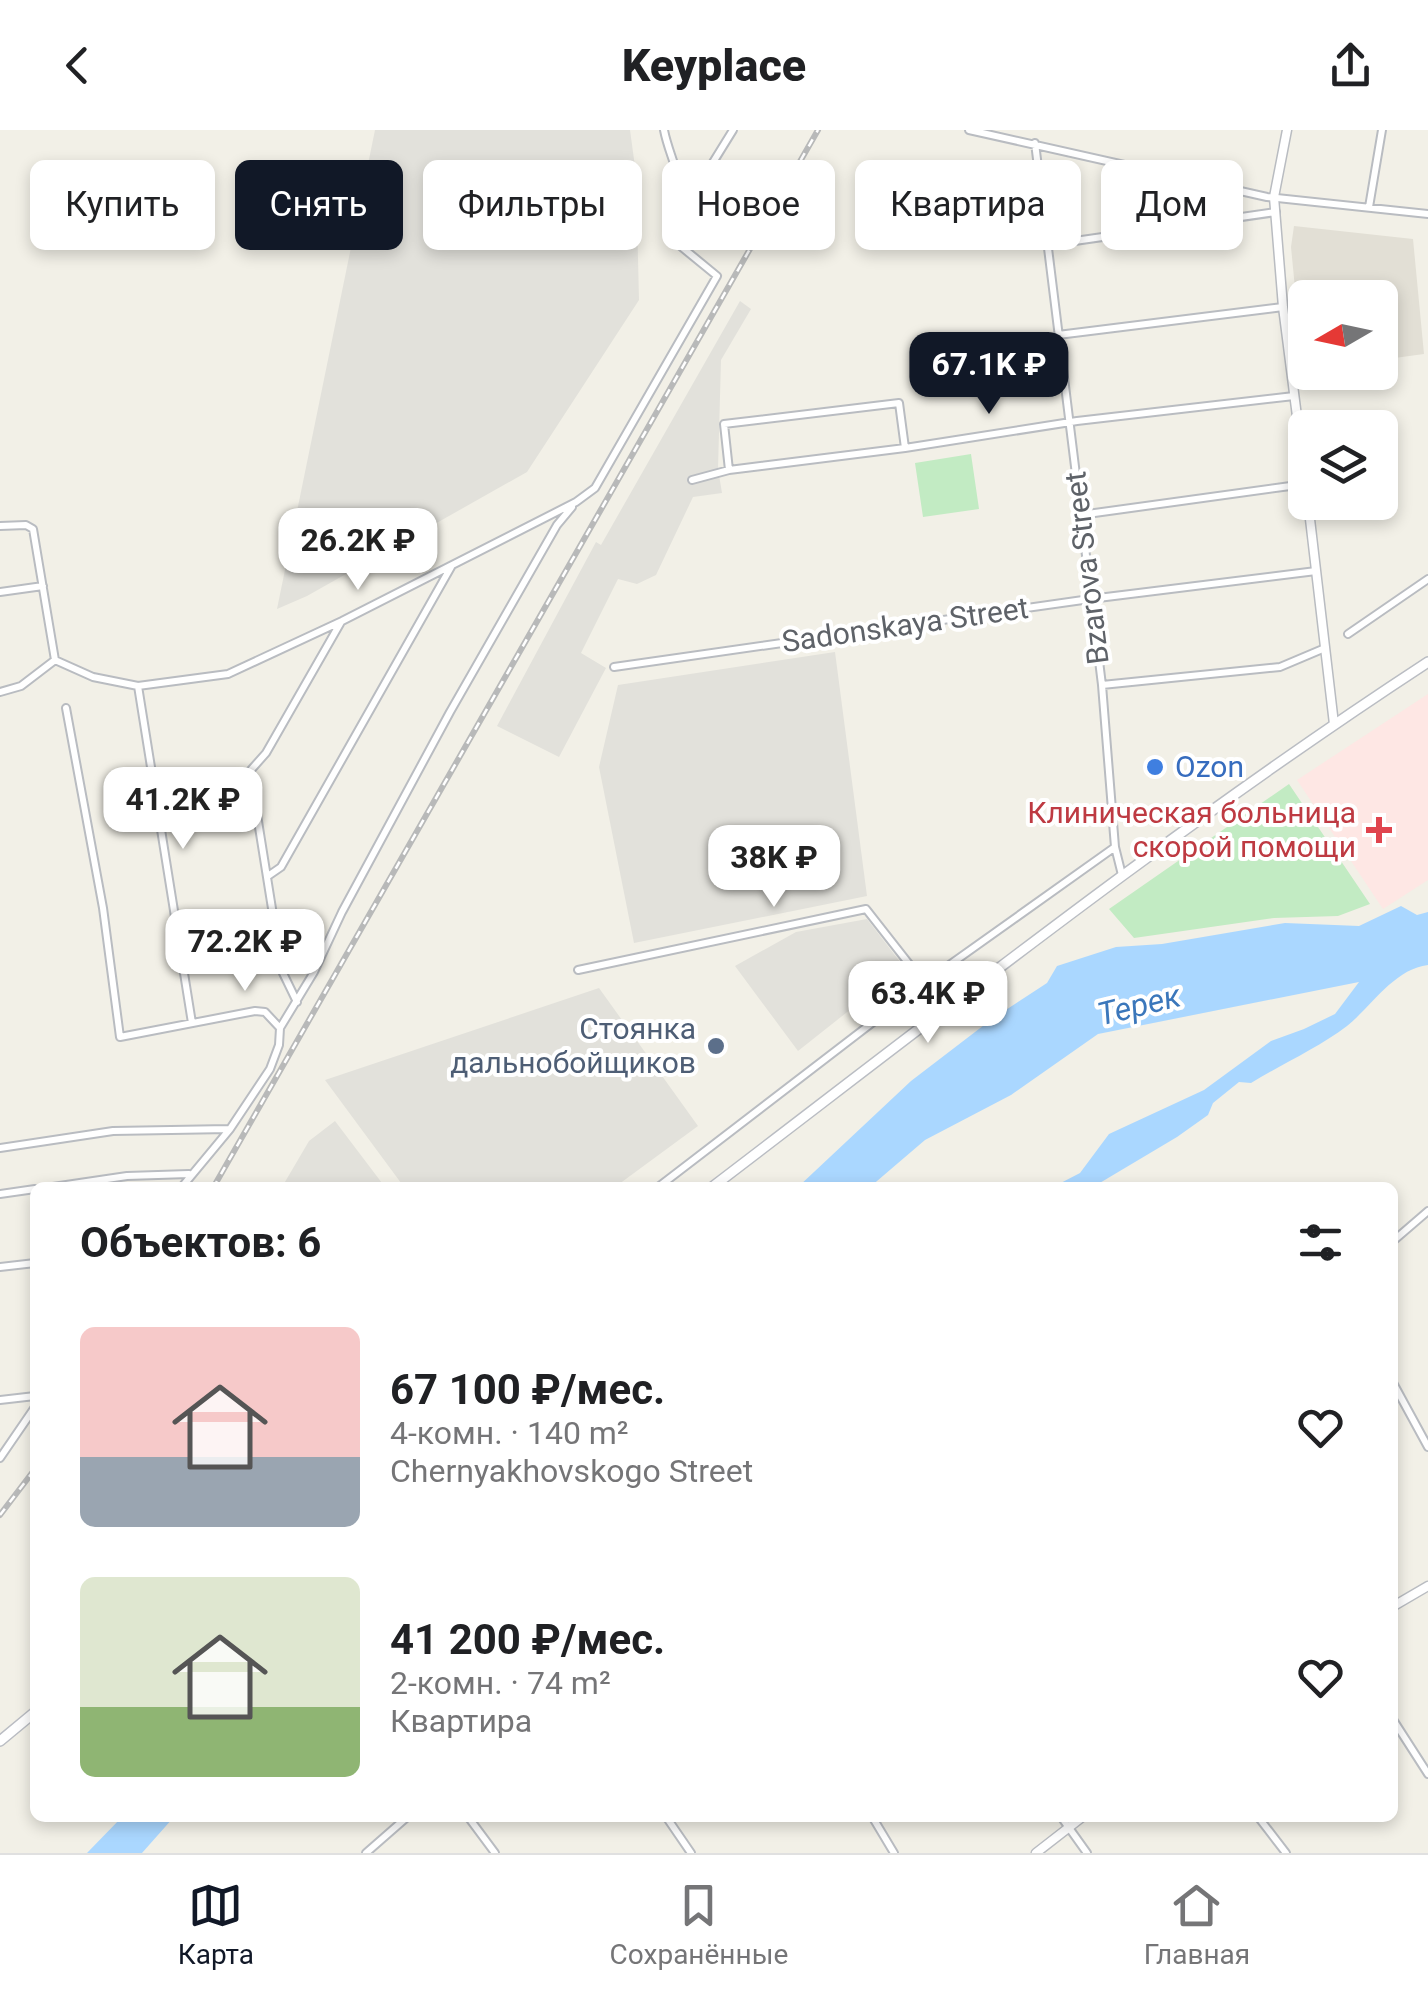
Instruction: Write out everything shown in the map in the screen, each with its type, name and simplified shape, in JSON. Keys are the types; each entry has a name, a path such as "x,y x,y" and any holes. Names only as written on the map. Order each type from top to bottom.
{"main road":[{"path":"719,1182 1122,874 1428,662"},
{"path":"0,1741 30,1716"}],"street":[{"path":"664,130 674,160"},
{"path":"714,160 733,130"},
{"path":"969,130 1274,198 1428,214"},
{"path":"1287,130 1274,198 1296,410"},
{"path":"1368,207 1382,130"},
{"name":"Bzarova Street","path":"1035,143 1037,160"},
{"path":"1081,240 1276,212"},
{"path":"55,660 92,677 138,686 228,674 576,502 595,488 718,276 686,250"},
{"name":"Bzarova Street","path":"1048,250 1102,685 1115,847 1122,874"},
{"path":"1058,335 1283,307"},
{"path":"692,480 729,470 1294,396"},
{"path":"729,470 724,424 899,403 904,448"},
{"path":"1080,516 1288,484"},
{"path":"185,1182 230,1129 270,1069 280,1028 450,712 557,525 576,502"},
{"path":"1310,520 1334,724"},
{"path":"0,526 26,525 33,529 55,660"},
{"path":"268,876 281,868 451,566"},
{"name":"Sadonskaya Street","path":"614,668 1090,599 1316,571"},
{"path":"1348,634 1428,580"},
{"path":"0,592 43,586"},
{"path":"296,1002 282,971 250,771 266,753 342,621"},
{"path":"1102,685 1280,667 1326,648"},
{"path":"0,692 21,686 55,660"},
{"path":"138,686 192,1023"},
{"path":"66,708 103,908 120,1037 255,1011 266,1012 280,1028"},
{"path":"665,1182 924,983 1115,847"},
{"path":"578,970 866,909 924,983"},
{"path":"0,1148 113,1131 230,1129"},
{"path":"86,1182 190,1174"},
{"path":"0,1194 30,1190"},
{"path":"1398,1237 1428,1211"},
{"path":"0,1267 30,1263"},
{"path":"1398,1391 1428,1447"},
{"path":"0,1400 30,1397"},
{"path":"0,1458 30,1414"},
{"path":"1398,1604 1428,1586"},
{"path":"1398,1727 1428,1774"},
{"path":"366,1853 401,1822"},
{"path":"472,1822 495,1853"},
{"path":"671,1822 691,1853"},
{"path":"875,1822 894,1853"},
{"path":"1065,1822 1088,1853"},
{"path":"1036,1853 1075,1822"},
{"path":"1263,1822 1286,1853"}],"shaded area":[{"path":"375,130 630,130 634,160 423,160 423,250 638,250 639,300 527,472 307,596 277,609 350,250 403,250 403,160 369,160"},
{"path":"1294,226 1413,239 1424,354 1398,358 1398,280 1294,280 1291,247"},
{"path":"740,301 751,309 721,360 718,469 722,493 693,497 656,575 637,584 618,579 581,653 606,668 559,757 497,726 596,542 601,545"},
{"path":"835,652 867,896 634,943 599,767 618,685"},
{"name":"Клиническая больница скорой помощи","path":"1428,694 1428,880 1383,909 1297,780"},
{"path":"867,919 904,967 798,1051 735,966 796,932"},
{"path":"599,988 698,1126 622,1182 400,1182 325,1080"},
{"path":"335,1121 381,1182 285,1182 309,1141"}],"green space":[{"path":"971,454 979,509 923,517 915,463"},
{"path":"1289,784 1370,904 1338,916 1274,918 1134,938 1109,909"}],"water":[{"name":"Терек","path":"1401,906 1417,915 1428,912 1428,965 1394,981 1347,1026 1324,1042 1251,1083 1239,1082 1213,1103 1208,1115 1101,1182 1063,1182 1080,1173 1109,1134 1204,1090 1271,1041 1335,1014 1359,982 1098,1034 1011,1095 925,1140 876,1182 803,1182 911,1081 1047,983 1057,966 1116,947 1162,944 1285,923 1359,926"},
{"path":"117,1822 169,1822 142,1853 87,1853"}],"railway":[{"path":"216,1182 818,130"},
{"path":"0,1515 30,1476"}],"place":[{"name":"Ozon","path":"1155,767"},
{"name":"Клиническая больница скорой помощи","path":"1379,830"},
{"name":"Стоянка дальнобойщиков","path":"716,1046"}]}
